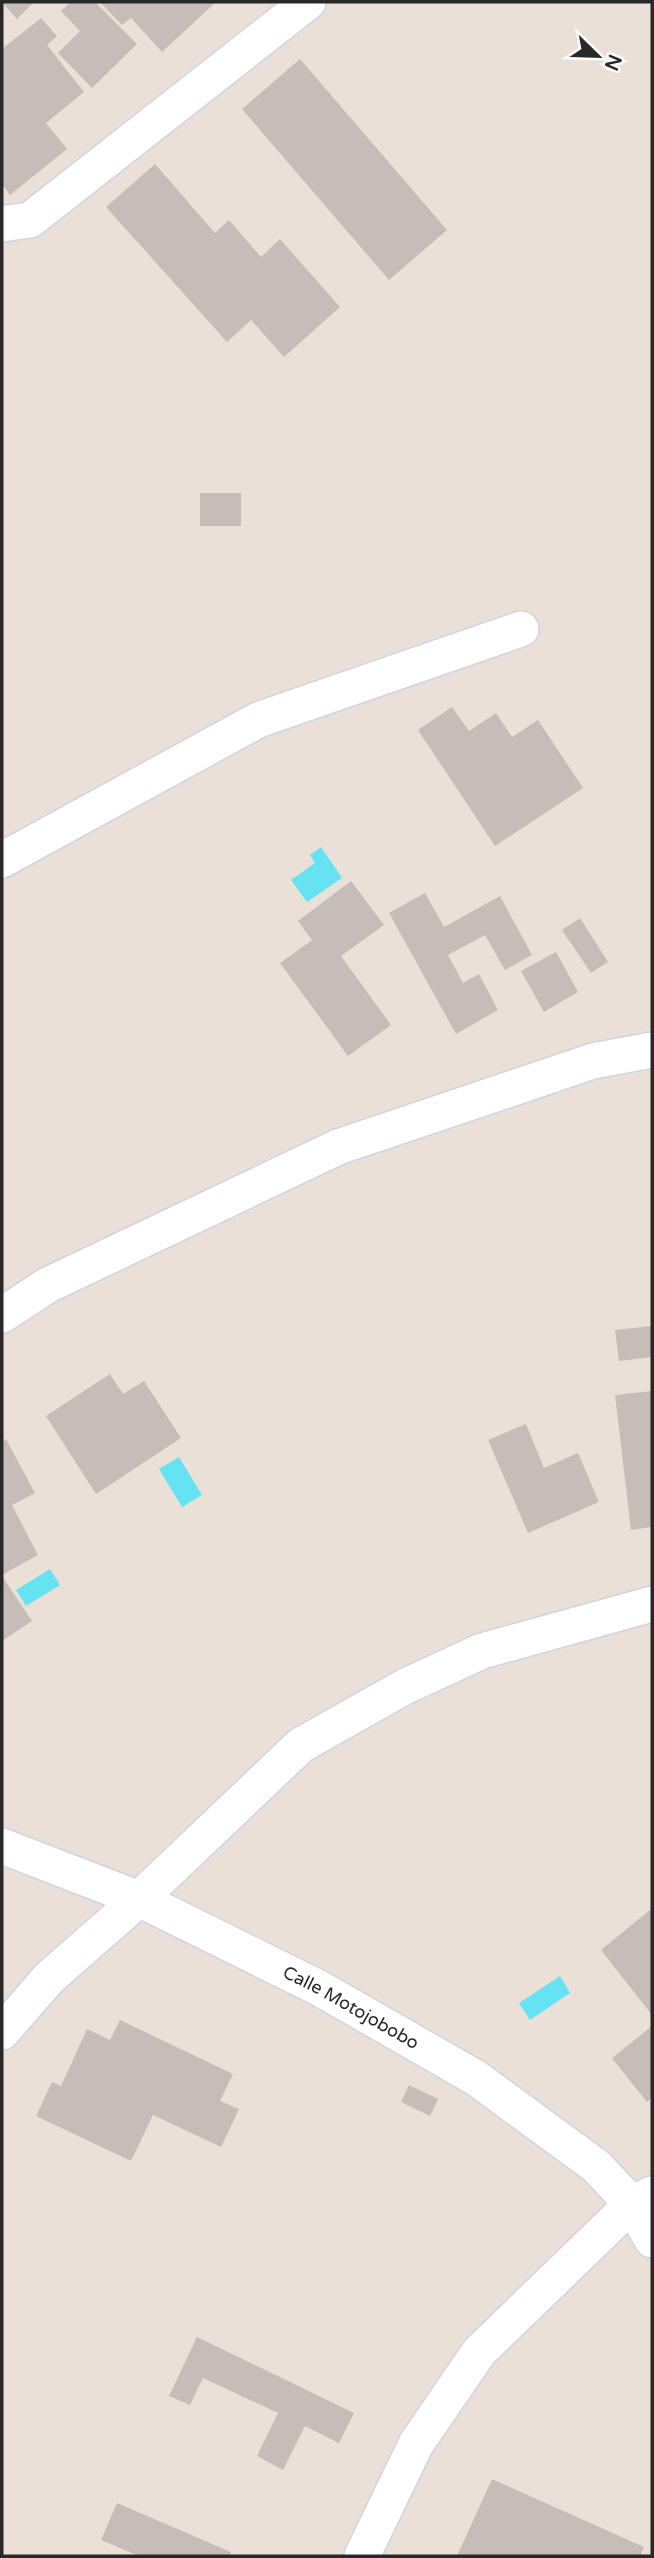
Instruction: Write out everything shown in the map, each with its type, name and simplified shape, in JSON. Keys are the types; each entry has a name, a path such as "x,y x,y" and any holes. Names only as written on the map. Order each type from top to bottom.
{"street":[{"path":"2,223 30,219 307,2"},
{"path":"2,860 258,720 521,629"},
{"path":"2,1315 48,1285 338,1147 593,1061 652,1050"},
{"path":"2,2032 49,1978 139,1899 302,1745 406,1686 482,1651 652,1604"},
{"name":"Calle Motojobobo","path":"2,1846 139,1899 319,1988 476,2078 642,2199 652,2240"},
{"path":"362,2556 416,2444 480,2352 642,2199"}],"water":[{"path":"321,847 342,878 307,902 291,880 315,863 310,855"},
{"path":"179,1457 202,1495 182,1507 159,1469"},
{"path":"50,1569 60,1585 26,1606 16,1590"},
{"path":"560,1976 570,1993 530,2020 519,2003"}],"building":[{"path":"2,2 34,2 17,19"},
{"path":"71,2 95,2 137,44 92,88 58,53 80,31 61,11"},
{"path":"100,2 216,2 162,52 131,18 122,25"},
{"path":"41,18 57,36 47,45 84,92 46,123 67,149 10,195 2,184 2,49"},
{"path":"300,59 447,230 389,280 242,109"},
{"path":"155,164 215,233 229,220 261,257 280,239 340,307 284,357 251,320 227,342 106,207"},
{"path":"200,493 241,493 241,526 200,526"},
{"path":"452,707 469,731 496,713 512,737 538,720 583,788 495,846 418,730"},
{"path":"351,881 384,925 341,956 391,1025 348,1056 280,963 312,940 298,921"},
{"path":"425,893 444,927 500,896 532,955 505,970 485,935 448,955 463,983 479,974 498,1010 456,1034 389,913"},
{"path":"580,918 608,962 591,973 562,930"},
{"path":"556,952 578,992 544,1012 521,971"},
{"path":"652,1326 652,1357 619,1361 615,1330"},
{"path":"110,1374 123,1394 144,1381 181,1438 96,1494 46,1416"},
{"path":"652,1391 652,1527 631,1530 615,1395"},
{"path":"526,1424 544,1468 578,1453 599,1502 528,1533 488,1440"},
{"path":"6,1439 35,1493 12,1505 38,1555 2,1575 2,1442"},
{"path":"2,1576 32,1621 2,1641"},
{"path":"650,1910 652,1913 652,2015 601,1950"},
{"path":"120,2020 233,2074 220,2101 239,2109 221,2147 153,2115 131,2161 36,2116 52,2082 61,2086 87,2029 110,2040"},
{"path":"652,2026 652,2098 647,2102 612,2058"},
{"path":"409,2085 438,2099 430,2116 401,2102"},
{"path":"197,2337 354,2413 339,2443 305,2426 283,2470 257,2456 278,2413 203,2378 190,2405 169,2396"},
{"path":"492,2479 644,2547 640,2556 457,2556"},
{"path":"117,2503 231,2552 229,2556 139,2556 101,2540"}]}
